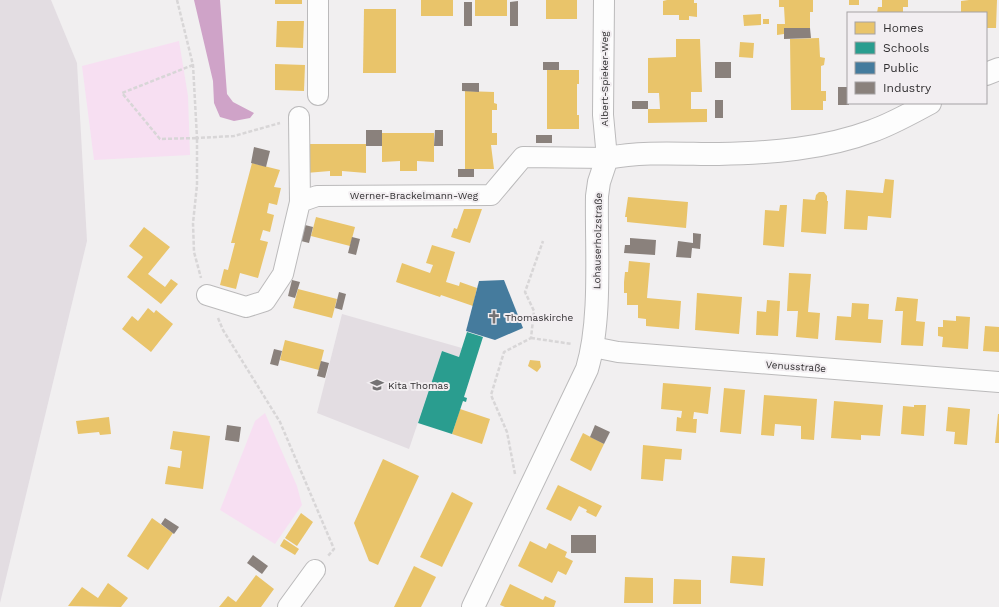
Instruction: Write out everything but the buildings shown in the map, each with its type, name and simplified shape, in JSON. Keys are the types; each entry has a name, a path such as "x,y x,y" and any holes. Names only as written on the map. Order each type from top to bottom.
{"street":[{"path":"318,0 318,95"},
{"name":"Albert-Spieker-Weg","path":"604,0 603,115 607,158"},
{"path":"987,74 999,69"},
{"path":"607,158 633,154 721,154 806,148 842,141 874,131 928,104"},
{"path":"208,295 246,307 265,301 283,274 300,202 299,117"},
{"name":"Werner-Brackelmann-Weg","path":"300,202 317,196 491,195 523,157 607,158"},
{"name":"Lohauserholzstraße","path":"472,607 587,369 593,348 596,303 597,196 599,182 607,158"},
{"name":"Venusstraße","path":"593,348 618,352 999,382"},
{"path":"288,607 316,570"}],"path":[{"path":"177,0 193,65 197,138 197,185 193,223 194,252 208,295 223,330 280,422 334,549 316,570"},
{"path":"193,65 122,94 160,139 234,136 299,117"},
{"path":"531,338 534,311 525,292 543,241"},
{"path":"515,478 507,432 492,395 504,352 531,338 593,348"}],"shaded area":[{"path":"0,0 51,0 77,63 87,241 0,603"},
{"path":"194,0 220,0 227,94 233,102 254,113 250,118 234,121 220,117 214,103 213,81"},
{"path":"179,41 188,96 190,155 94,160 82,66"},
{"name":"Kita Thomas","path":"342,314 462,348 459,357 442,351 409,449 317,413"},
{"path":"265,413 297,486 302,505 275,544 220,510 255,421"}],"place":[{"name":"Thomaskirche","path":"494,317"},
{"name":"Kita Thomas","path":"377,385"}]}
